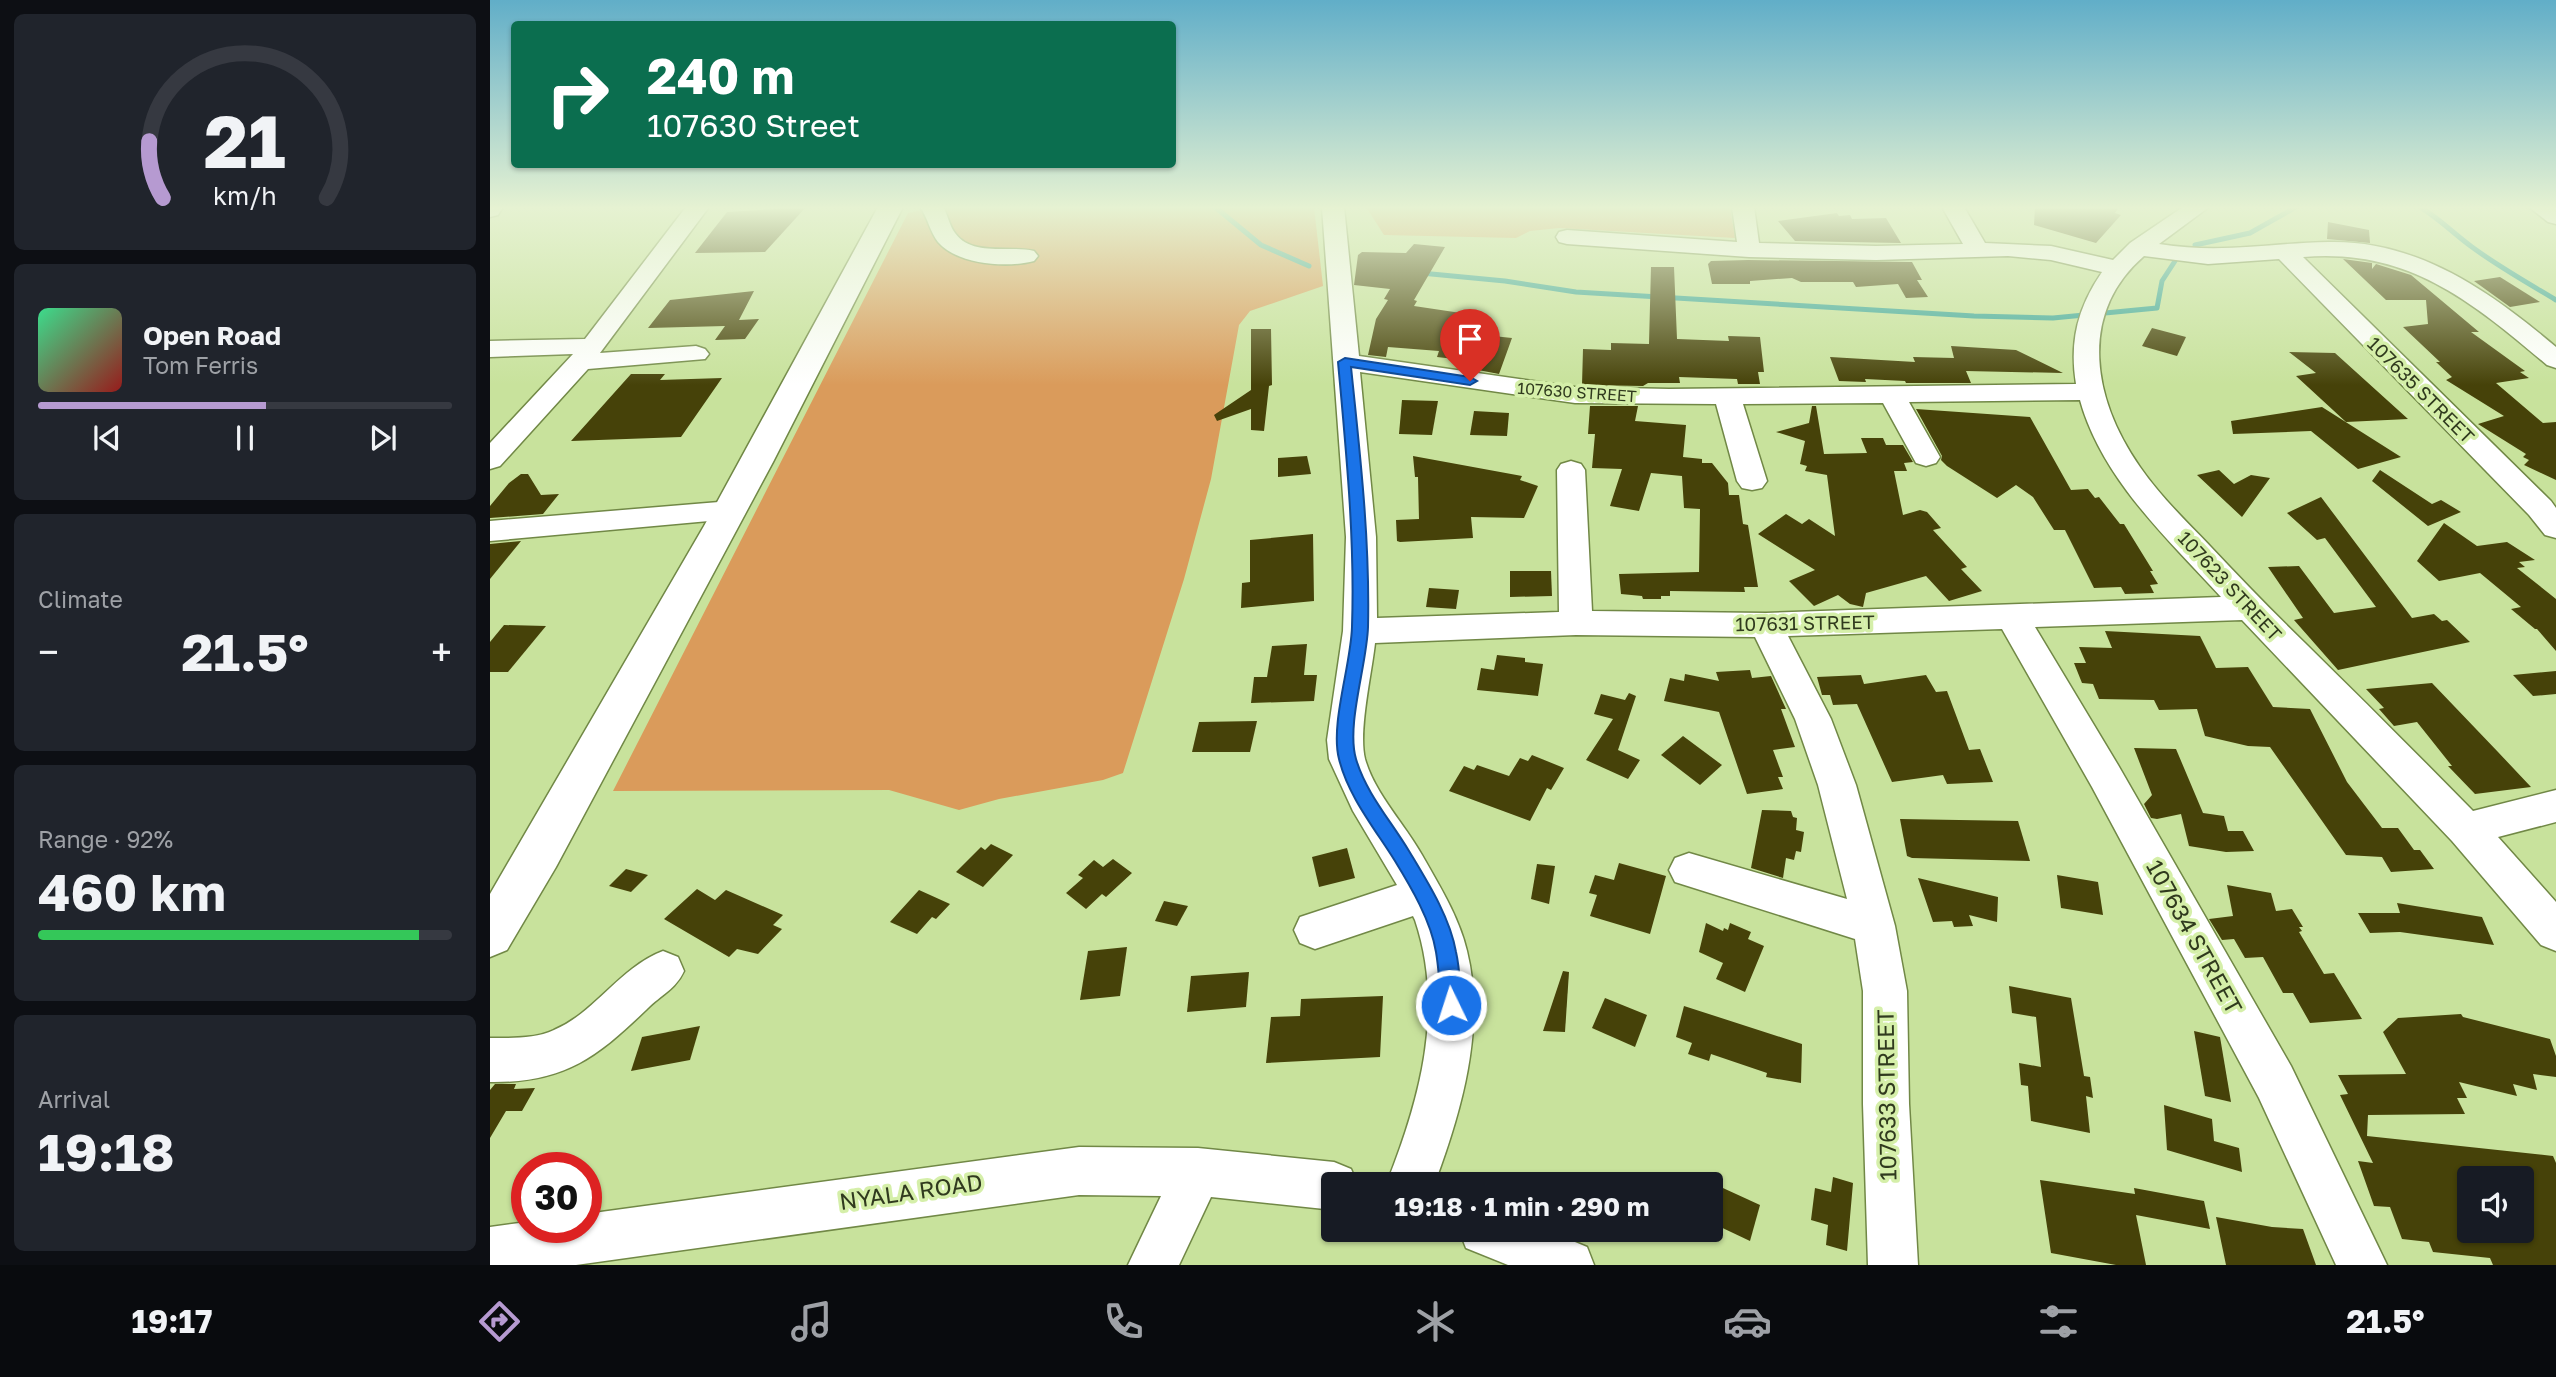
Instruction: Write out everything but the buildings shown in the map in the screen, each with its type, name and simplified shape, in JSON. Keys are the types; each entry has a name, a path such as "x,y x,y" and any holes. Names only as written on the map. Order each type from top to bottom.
{"main road":[{"path":"490,935 523,886 608,727 731,511 860,266"}],"street":[{"path":"490,460 585,354 653,266"},
{"path":"1337,266 1361,537 1360,632 1345,740 1348,759 1366,800 1403,858 1434,916 1446,950 1451,986 1451,1025 1443,1077 1425,1146 1415,1172"},
{"path":"2107,266 2115,268"},
{"name":"107635 STREET","path":"2300,266 2556,528"},
{"path":"2417,266 2484,302 2556,360"},
{"name":"107623 STREET","path":"2115,268 2094,309 2086,347 2091,392 2112,443 2127,470 2158,509 2249,608 2466,829 2556,932"},
{"path":"490,349 585,354 696,354"},
{"name":"107630 STREET","path":"1345,362 1563,394 1727,396 2091,392"},
{"path":"1892,395 1926,457"},
{"path":"1727,396 1752,481"},
{"path":"1571,470 1576,623"},
{"path":"490,531 731,511"},
{"name":"107631 STREET","path":"1360,632 1576,623 1766,625 2249,608"},
{"name":"107634 STREET","path":"2012,617 2105,776 2275,1082 2362,1265"},
{"name":"107633 STREET","path":"1766,625 1817,730 1836,785 1874,926 1885,990 1886,1104 1893,1265"},
{"path":"2466,829 2556,806"},
{"path":"1689,870 1874,926"},
{"path":"1315,929 1422,895"},
{"path":"490,1060 522,1061 549,1055 577,1042 603,1022 645,981 663,971"},
{"name":"NYALA ROAD","path":"490,1252 1079,1171 1198,1172 1321,1185"},
{"path":"1153,1265 1198,1172"},
{"path":"1512,1242 1569,1265"}],"shaded area":[{"path":"881,266 1321,266 1323,286 1250,311 1239,325 1211,479 1184,579 1123,773 1103,780 999,799 959,810 889,790 613,791"}],"waterway":[{"path":"1421,273 1505,281 1576,292 1974,316 2053,318 2157,308 2162,281 2172,266"},
{"path":"2500,266 2556,300"}],"route":[{"path":"1451,1005 1446,950 1434,916 1403,858 1366,800 1348,759 1345,740 1360,632 1361,537 1345,362 1470,381"}]}
